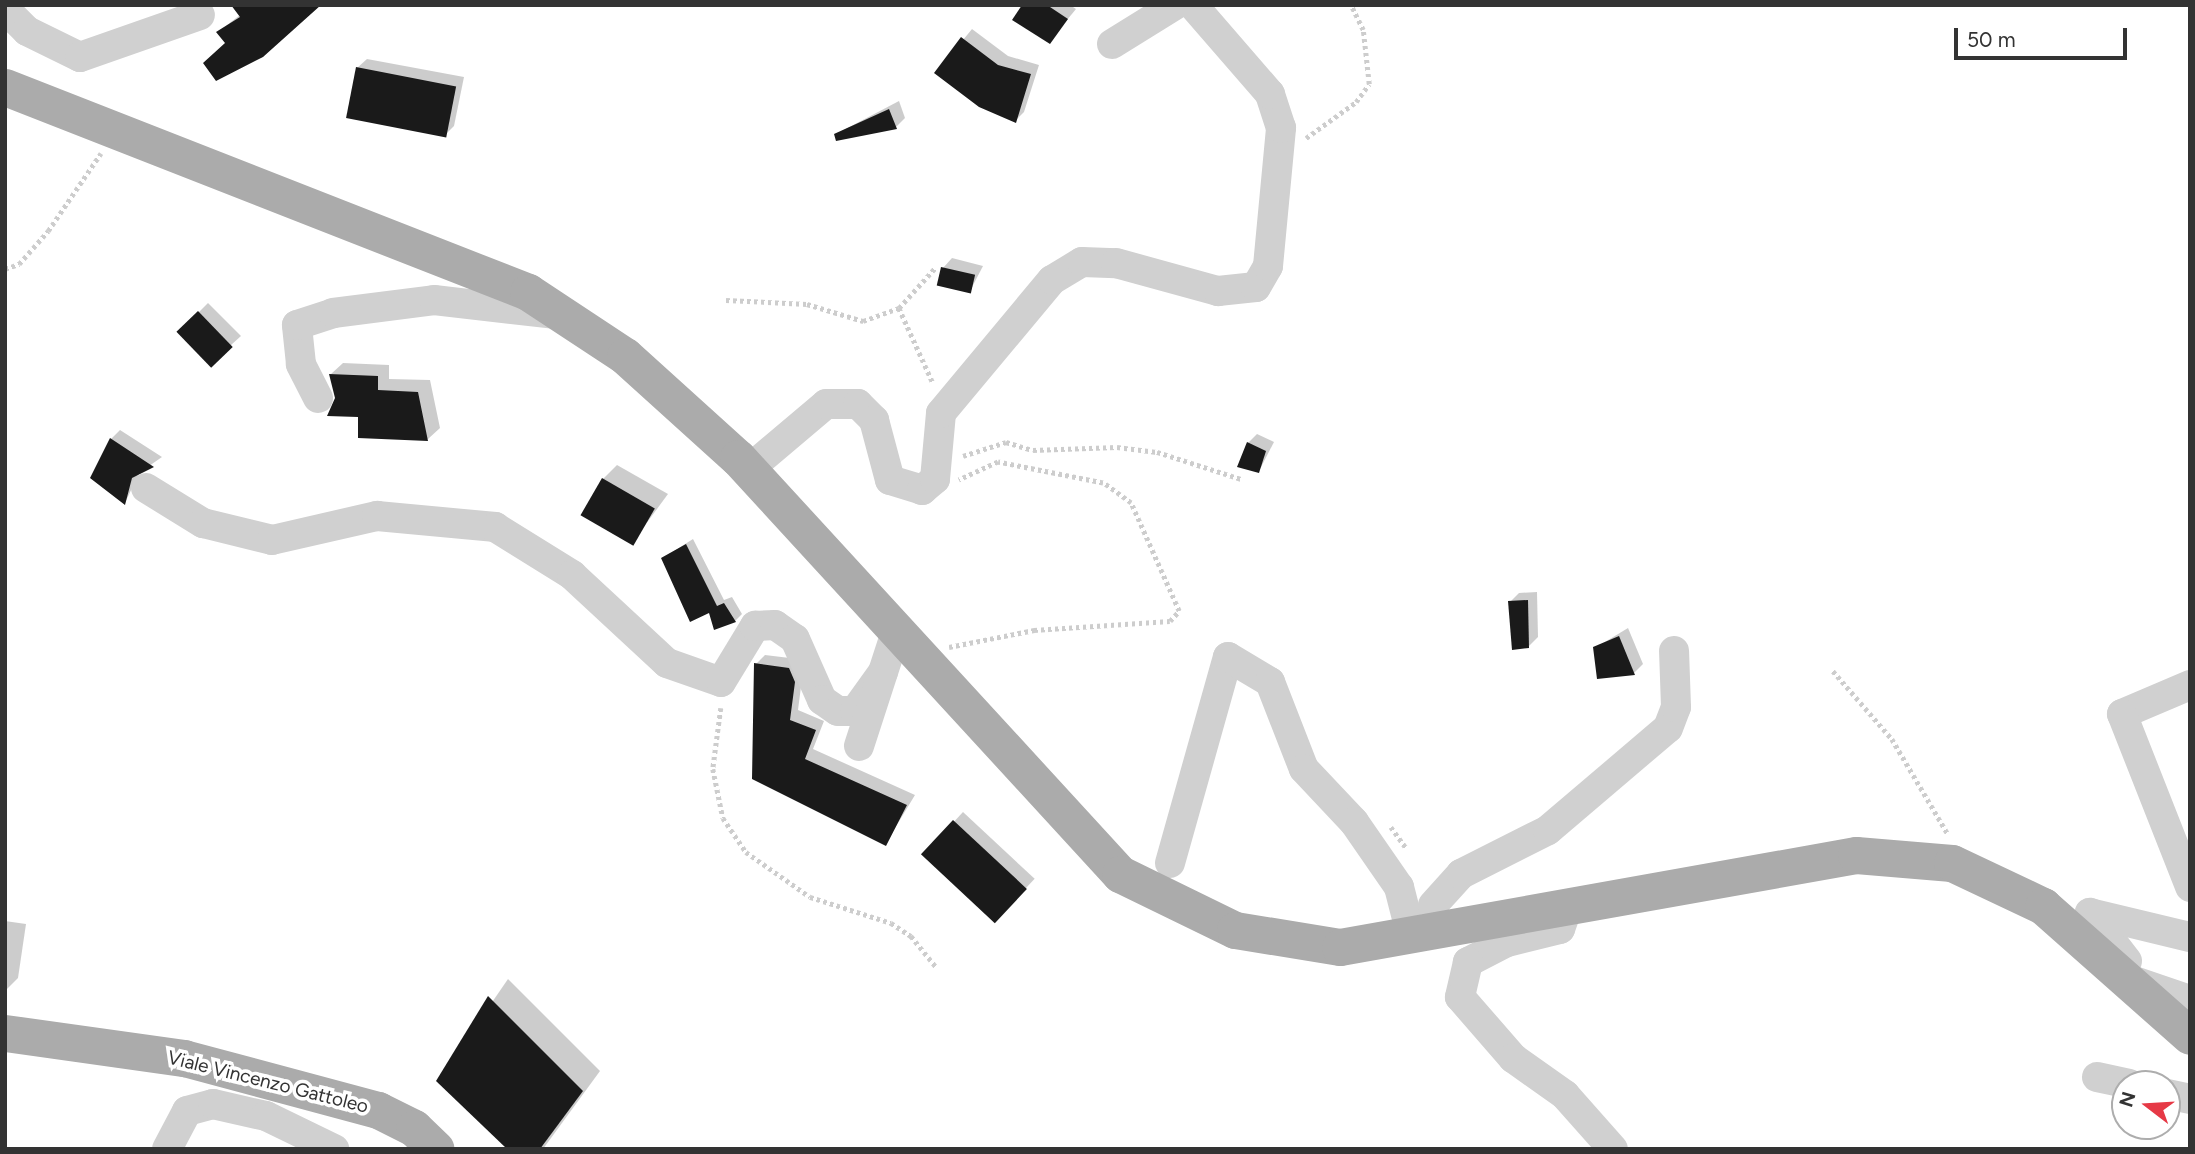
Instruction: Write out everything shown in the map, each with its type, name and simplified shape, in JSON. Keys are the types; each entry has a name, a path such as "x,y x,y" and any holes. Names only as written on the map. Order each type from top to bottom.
{"main road":[{"path":"5,87 528,292 625,356 748,470 1120,874 1235,930 1340,947 1856,855 1952,863 2043,906 2133,981 2190,1036"},
{"name":"Viale Vincenzo Gattoleo","path":"5,1033 184,1058 378,1110 414,1128 436,1149"}],"street":[{"path":"1112,44 1175,5"},
{"path":"748,470 826,404 858,404 874,420 890,480 907,490 929,484 945,409 1052,281 1082,262 1116,263 1218,291 1256,287 1268,266 1281,128 1270,94 1193,5"},
{"path":"5,9 27,31 80,57 200,15"},
{"path":"318,398 301,364 297,325 368,304 434,300 562,315"},
{"path":"146,488 203,523 272,540 377,516 495,527 572,575 667,663 720,682 755,626 775,625 795,639 822,700 838,711 855,710 883,672 908,645"},
{"path":"1433,905 1461,874 1548,830 1668,728 1676,707 1674,651"},
{"path":"1170,863 1228,657 1270,682 1304,769 1354,822 1399,887 1411,934"},
{"path":"859,746 883,672"},
{"path":"2190,685 2122,714 2190,887"},
{"path":"1569,906 1560,929 1507,942 1468,962 1460,998 1513,1058 1532,1066 1565,1095 1613,1149"},
{"path":"2190,937 2090,913 2133,981 2190,1000"},
{"path":"2097,1077 2111,1080"},
{"path":"167,1149 187,1111 214,1104 266,1116 334,1149"}],"path":[{"path":"1279,155 1356,102 1369,84 1363,30 1351,5"},
{"path":"5,269 19,264 48,231 98,160 111,130"},
{"path":"726,300 807,303 863,321 899,308 934,268"},
{"path":"899,308 945,409"},
{"path":"929,484 954,460 1006,442 1033,450 1157,452 1241,479"},
{"path":"908,645 1170,621 1179,611 1130,503 1103,483 998,462 968,478 929,484"},
{"path":"1833,671 1921,781 1947,825 1952,863"},
{"path":"720,682 713,769 723,818 735,838 788,886 911,936 937,968"}],"building":[{"path":"231,5 321,5 263,57 216,81 203,63 225,43 216,32 240,17"},
{"path":"1022,5 1047,5 1068,19 1050,44 1012,20"},
{"path":"961,37 998,65 1031,74 1016,123 979,107 934,73"},
{"path":"356,67 456,86 446,138 346,118"},
{"path":"889,109 897,129 836,141 834,134"},
{"path":"941,267 975,275 971,293 937,286"},
{"path":"198,311 233,347 211,368 176,332"},
{"path":"329,374 378,376 378,390 418,392 428,441 358,438 358,417 327,416 335,398"},
{"path":"110,438 154,467 132,478 125,505 90,478"},
{"path":"1247,442 1266,451 1259,473 1237,467"},
{"path":"602,478 655,509 633,546 580,515"},
{"path":"686,544 717,606 724,603 736,622 714,630 709,613 690,622 661,558"},
{"path":"1528,600 1529,648 1512,650 1508,601"},
{"path":"1619,636 1635,675 1597,679 1593,647"},
{"path":"754,663 789,668 795,682 790,720 816,730 805,759 907,805 886,846 752,779"},
{"path":"953,820 1027,889 995,923 921,854"},
{"path":"488,996 583,1091 540,1149 507,1149 436,1081"}]}
